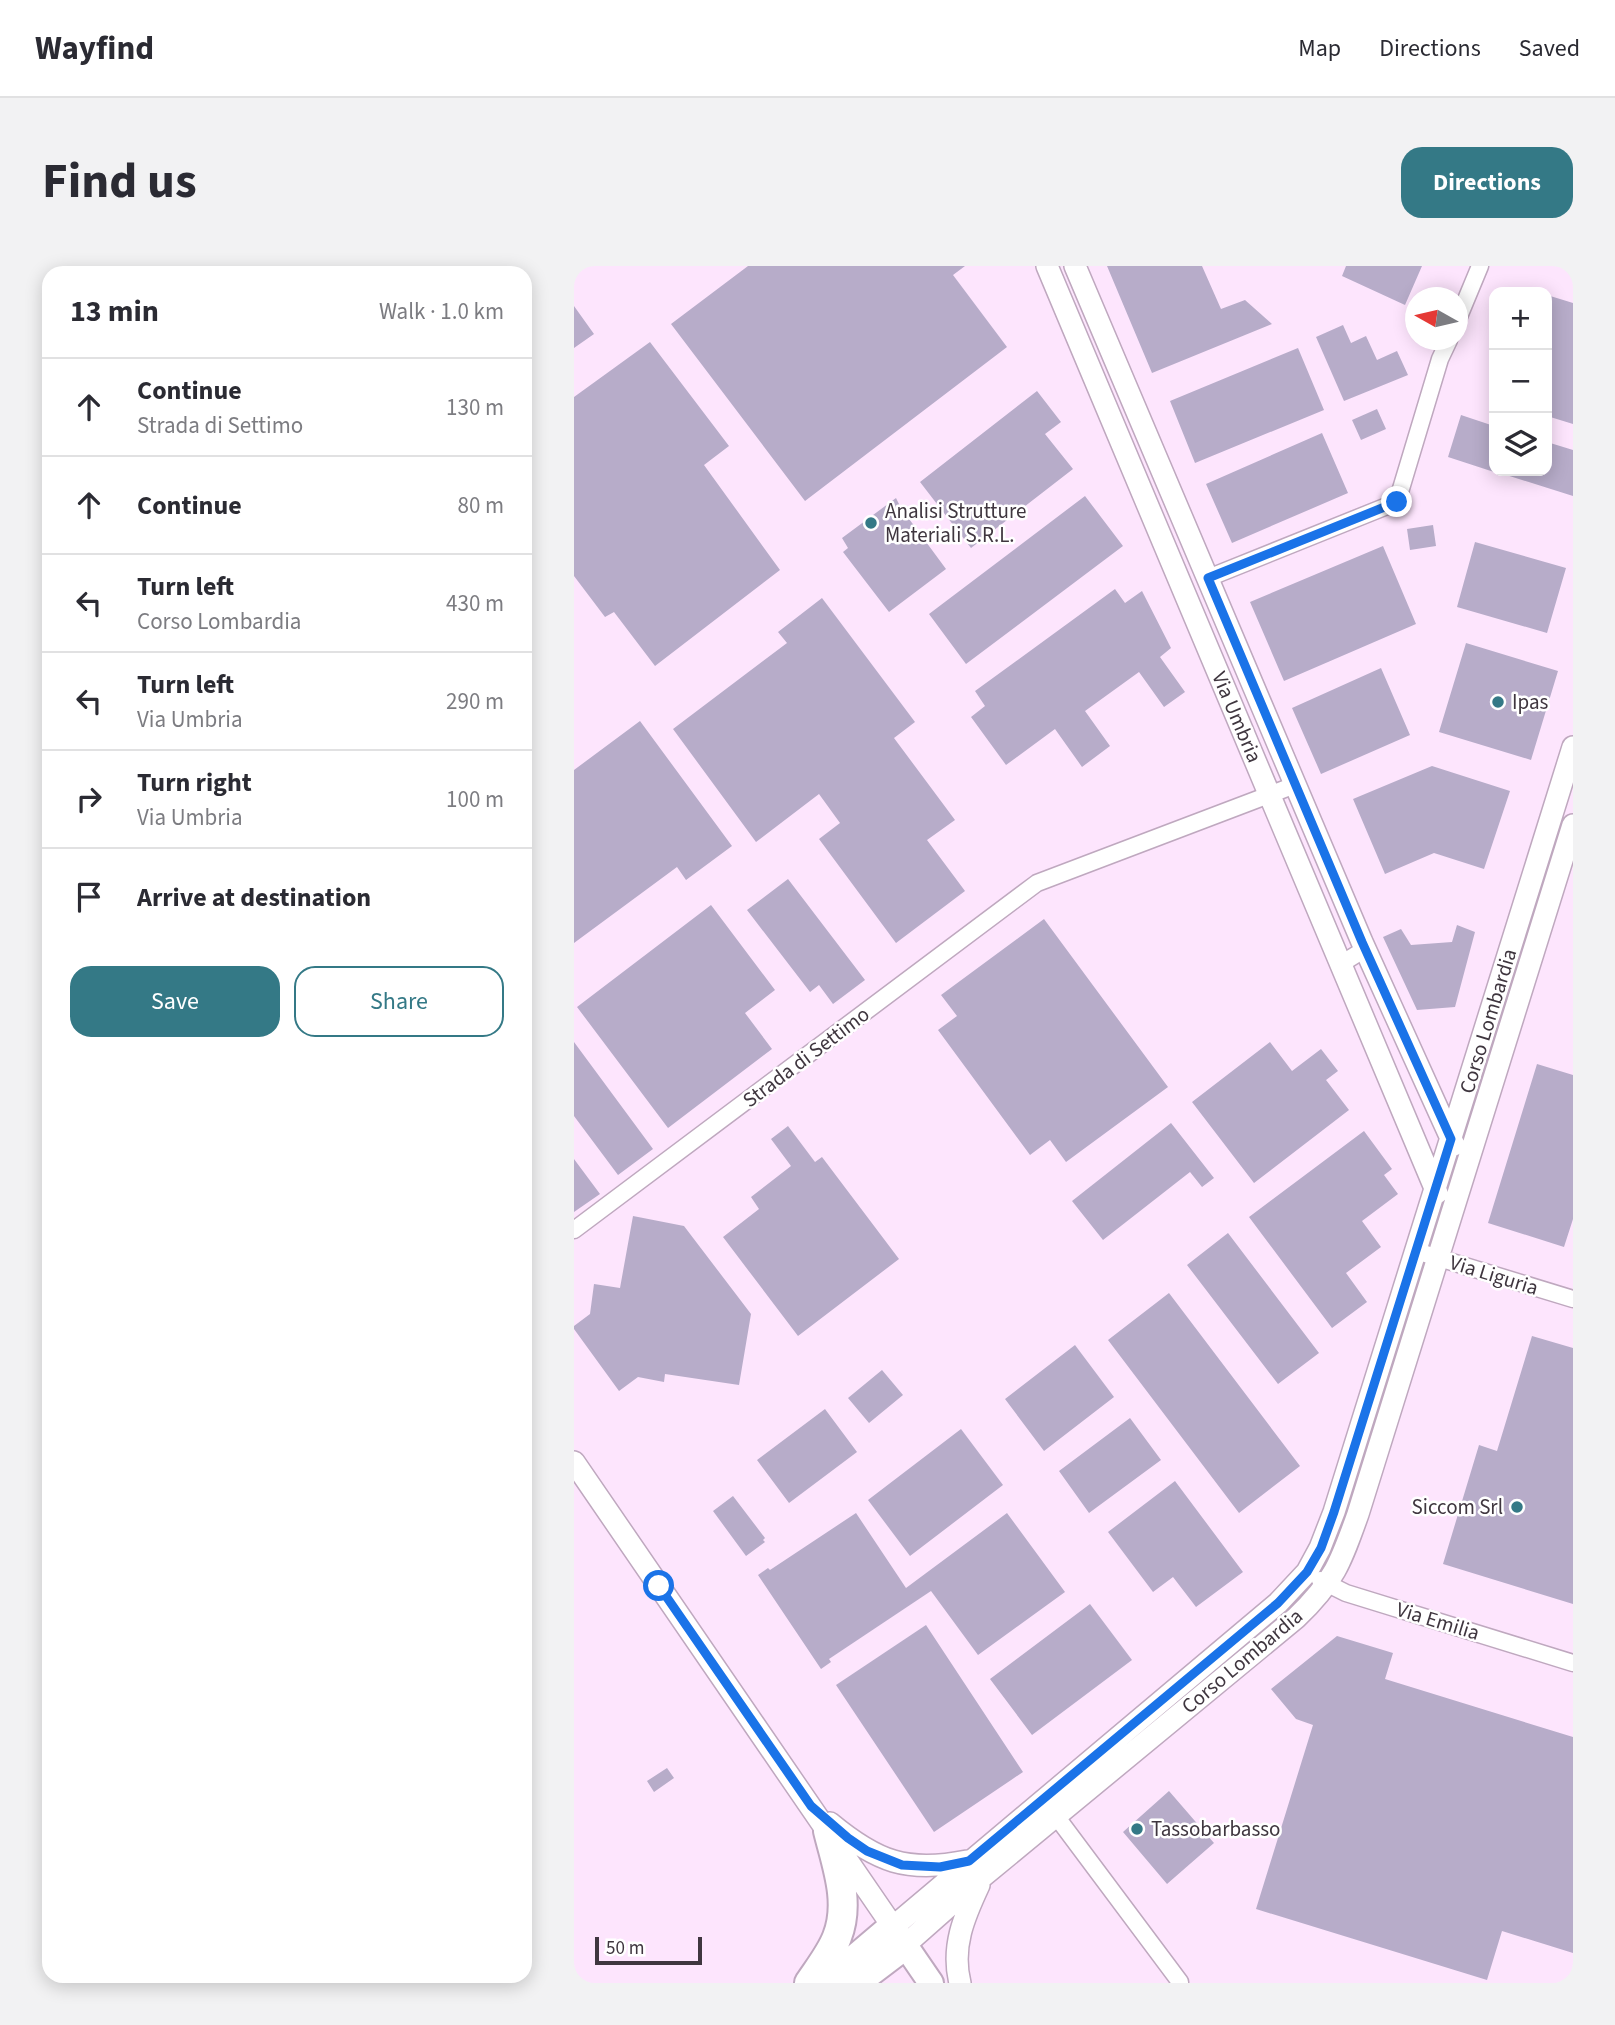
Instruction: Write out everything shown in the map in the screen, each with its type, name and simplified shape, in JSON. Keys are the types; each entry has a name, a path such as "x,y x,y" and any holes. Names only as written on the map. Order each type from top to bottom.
{"highway":[{"path":"809,1983 829,1954 842,1922 844,1902 828,1830"},
{"path":"827,1983 899,1936"},
{"path":"855,1983 899,1936"}],"main road":[{"path":"899,1936 931,1983"}],"street":[{"name":"Via Umbria","path":"1047,266 1449,1221"},
{"name":"Via Umbria","path":"1075,266 1365,949 1466,1169"},
{"path":"1468,295 1480,266"},
{"path":"1077,335 1100,326"},
{"path":"1208,578 1397,502 1444,350"},
{"path":"1133,470 1157,460"},
{"name":"Corso Lombardia","path":"899,1936 1278,1603 1307,1572 1321,1548 1573,747"},
{"name":"Strada di Settimo","path":"574,1230 1037,883 1295,785"},
{"name":"Corso Lombardia","path":"975,1869 1056,1816 1296,1618 1328,1585 1343,1558 1573,825"},
{"path":"1341,964 1365,949"},
{"path":"1493,1003 1515,1010"},
{"name":"Via Liguria","path":"1416,1251 1573,1299"},
{"path":"1366,1411 1388,1418"},
{"path":"574,1462 899,1936"},
{"name":"Via Emilia","path":"1307,1572 1346,1593 1573,1663"},
{"path":"811,1806 867,1851 902,1865 975,1869 957,1942 956,1958 960,1983"},
{"path":"1056,1816 1180,1982"}],"building":[{"path":"748,266 965,266 953,275 1007,347 805,501 671,324"},
{"path":"1107,266 1202,266 1221,309 1245,300 1272,324 1152,373"},
{"path":"1346,266 1422,266 1413,287 1405,287 1405,305 1342,276"},
{"path":"1552,297 1573,303 1573,424 1552,418"},
{"path":"574,306 594,334 574,348"},
{"path":"1343,325 1351,343 1366,336 1377,360 1397,351 1408,375 1344,401 1316,337"},
{"path":"650,342 729,446 704,465 780,570 655,666 614,612 605,617 574,576 574,397"},
{"path":"1298,348 1324,410 1195,463 1170,401"},
{"path":"1037,391 1061,422 1045,434 1073,469 971,548 920,482"},
{"path":"1377,409 1386,429 1361,440 1352,420"},
{"path":"1461,415 1489,424 1489,470 1448,457"},
{"path":"1322,433 1348,493 1232,543 1206,484"},
{"path":"1552,444 1573,450 1573,496 1510,476 1552,476"},
{"path":"1085,496 1123,546 966,664 929,614"},
{"path":"896,498 946,569 889,612 843,552 848,548 842,538"},
{"path":"1433,525 1436,546 1410,550 1407,529"},
{"name":"Ipas","path":"1475,542 1566,568 1547,633 1457,607"},
{"path":"1383,546 1416,624 1284,681 1250,602"},
{"path":"1115,589 1125,603 1142,591 1171,648 1160,657 1185,692 1164,707 1139,672 1085,711 1110,746 1082,767 1055,729 1006,765 971,717 985,706 975,691"},
{"path":"822,598 915,722 894,738 955,820 927,840 965,891 896,943 819,839 840,823 819,794 756,842 673,729 787,643 778,632"},
{"name":"Ipas","path":"1466,643 1558,671 1531,760 1439,732"},
{"path":"1381,668 1410,735 1321,774 1292,708"},
{"path":"640,721 732,846 686,880 677,867 574,943 574,770"},
{"path":"1432,766 1510,791 1484,869 1434,853 1385,874 1353,799"},
{"path":"788,879 865,980 833,1004 819,985 810,992 747,910"},
{"path":"711,905 775,990 745,1013 772,1049 668,1128 577,1007"},
{"path":"1044,919 1168,1087 1066,1162 1050,1140 1030,1155 938,1030 957,1016 941,995"},
{"path":"1457,925 1475,932 1455,1007 1417,1010 1383,937 1401,929 1411,945 1452,942"},
{"path":"574,1042 653,1149 618,1175 574,1116"},
{"path":"1270,1042 1292,1071 1321,1049 1338,1071 1326,1080 1349,1110 1254,1183 1192,1102"},
{"path":"1537,1064 1573,1075 1573,1219 1564,1247 1488,1223"},
{"path":"1171,1123 1214,1178 1202,1187 1190,1172 1103,1240 1072,1201"},
{"path":"788,1126 815,1162 822,1157 899,1259 798,1336 723,1237 759,1209 751,1197 791,1166 771,1139"},
{"path":"1364,1131 1392,1169 1384,1175 1398,1194 1362,1221 1381,1247 1346,1273 1367,1302 1332,1328 1249,1217"},
{"path":"574,1159 600,1194 574,1212"},
{"path":"633,1216 684,1226 751,1314 739,1385 665,1374 664,1382 638,1377 619,1391 574,1329 574,1326 590,1314 594,1284 620,1288"},
{"path":"1228,1233 1319,1353 1278,1384 1187,1265"},
{"path":"1169,1293 1300,1466 1239,1513 1108,1340"},
{"name":"Siccom Srl","path":"1532,1336 1573,1348 1573,1604 1443,1564 1479,1445 1497,1451"},
{"path":"1075,1345 1114,1397 1044,1451 1005,1399"},
{"path":"882,1370 903,1395 869,1423 848,1398"},
{"path":"825,1409 857,1452 789,1503 757,1460"},
{"path":"1130,1418 1161,1460 1089,1513 1059,1471"},
{"path":"961,1429 1003,1485 910,1556 868,1500"},
{"path":"1175,1481 1243,1572 1196,1607 1173,1577 1153,1592 1108,1532"},
{"path":"733,1496 765,1538 765,1542 746,1556 713,1511"},
{"path":"856,1513 906,1588 1007,1513 1065,1592 978,1655 931,1591 829,1659 831,1662 821,1669 758,1575 768,1568 770,1570"},
{"path":"1090,1604 1132,1660 1032,1735 990,1679"},
{"path":"926,1625 1023,1772 934,1832 836,1685"},
{"path":"1337,1636 1393,1653 1385,1679 1573,1737 1573,1953 1502,1931 1487,1980 1256,1909 1313,1725 1296,1719 1271,1689"},
{"path":"667,1768 674,1778 654,1792 647,1781"},
{"path":"1169,1791 1214,1843 1167,1884 1123,1832"}],"place":[{"name":"Analisi Strutture Materiali S.R.L.","path":"871,523"},
{"name":"Ipas","path":"1498,702"},
{"name":"Siccom Srl","path":"1517,1507"},
{"name":"Tassobarbasso","path":"1137,1829"}],"route":[{"path":"659,1586 811,1806 867,1851 902,1865 940,1867 969,1861 1278,1603 1307,1572 1321,1548 1334,1512 1451,1139 1362,942 1208,578 1397,502"}]}
